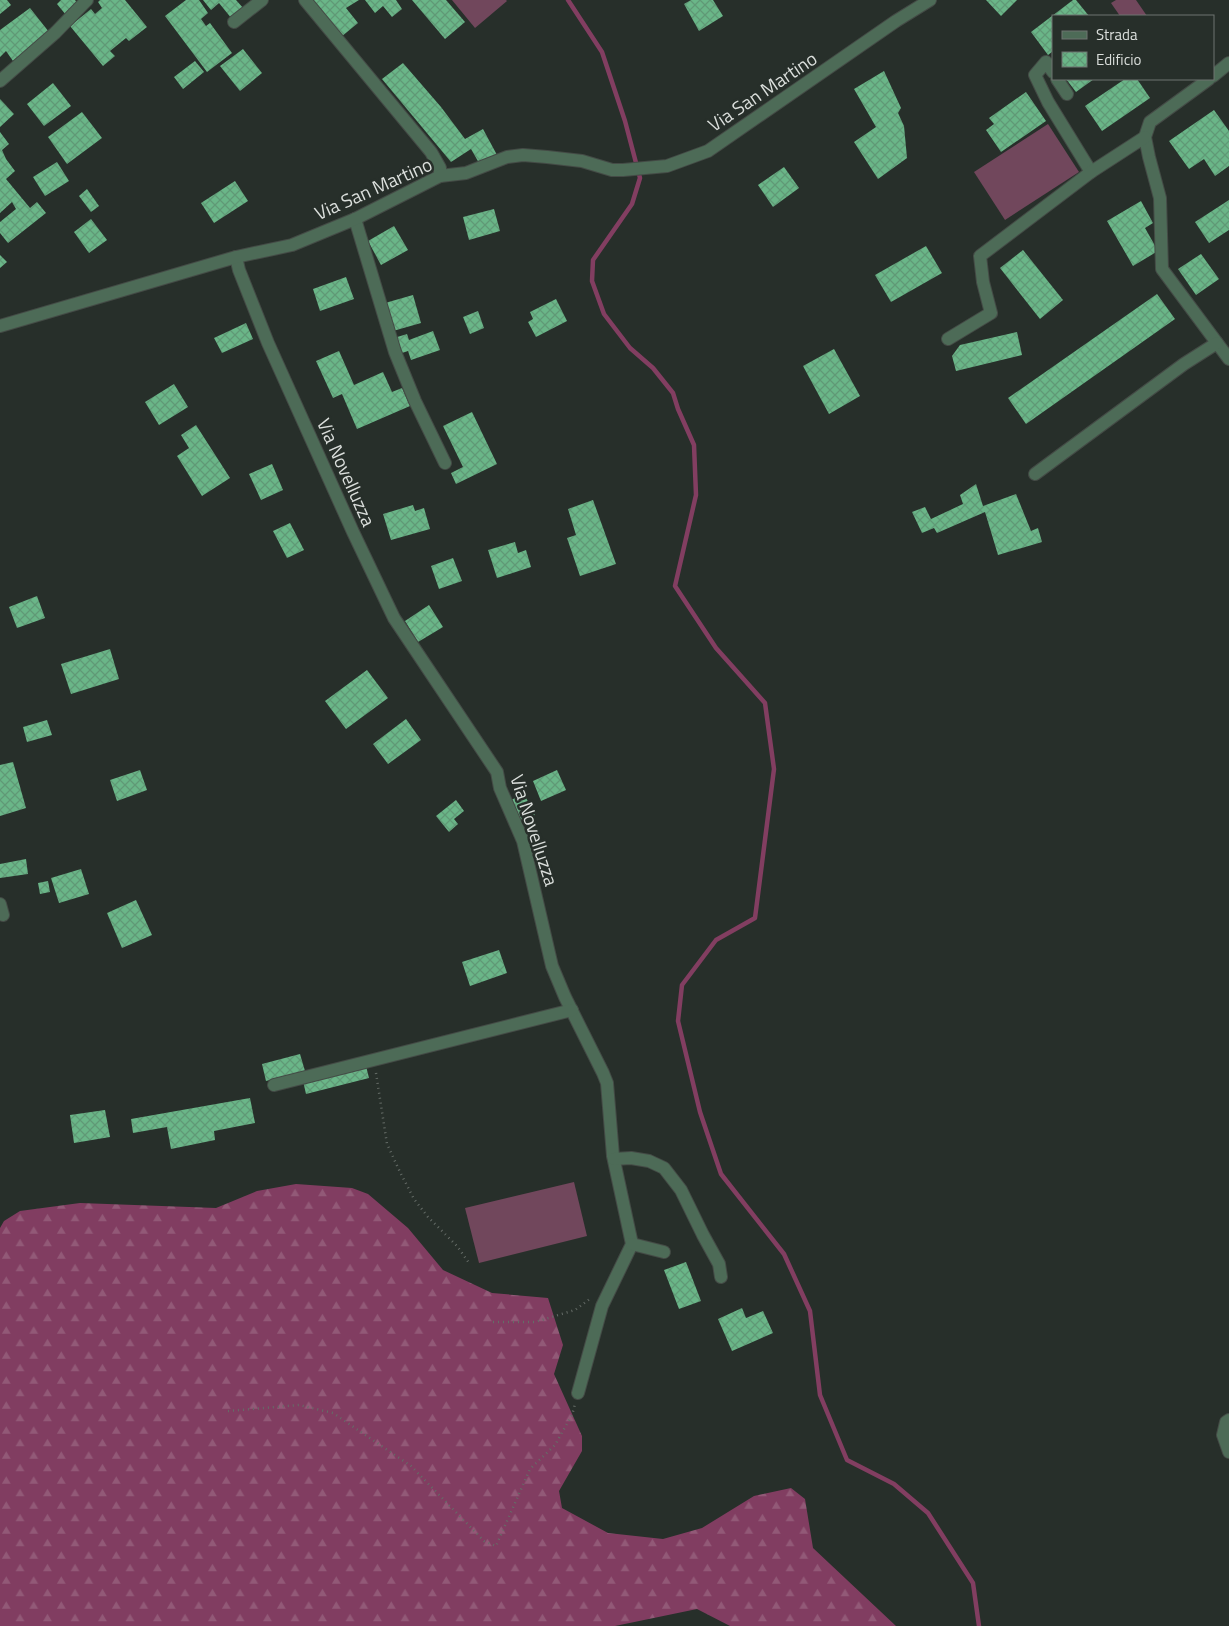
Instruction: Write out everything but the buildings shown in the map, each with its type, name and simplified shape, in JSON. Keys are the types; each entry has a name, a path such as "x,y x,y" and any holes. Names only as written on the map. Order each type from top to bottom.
{"street":[{"path":"0,81 55,33 87,0"},
{"path":"234,22 262,0"},
{"path":"305,0 431,152 440,168 440,176"},
{"name":"Via San Martino","path":"0,326 236,258 292,245 355,219 440,176 466,173 507,157 523,155 582,160 612,170 667,166 708,151 896,21 930,0"},
{"path":"1052,71 1046,62 1035,76 1048,102 1091,172"},
{"path":"1214,74 1229,64"},
{"path":"1058,80 1067,94"},
{"path":"1206,80 1150,122 1146,137 1149,157 1160,198 1162,269 1229,359"},
{"path":"948,339 992,313 983,282 980,256 1091,172 1146,137"},
{"path":"355,219 395,352 415,401 445,463"},
{"name":"Via Novelluzza","path":"236,258 268,343 394,618 497,772 500,788 523,842 552,966 604,1073 614,1159 632,1244"},
{"path":"1035,474 1184,364 1217,343"},
{"path":"274,1084 572,1010"},
{"path":"614,1159 640,1159 664,1168 681,1190 719,1264 721,1277"},
{"path":"578,1393 602,1306 632,1244 664,1252"},
{"path":"1229,1420 1226,1422 1224,1435 1229,1452"}],"path":[{"path":"374,1060 387,1144 400,1172 428,1217 457,1246 469,1263"},
{"path":"493,1322 535,1322 575,1310 597,1294"},
{"path":"228,1411 298,1405 333,1413 411,1466 484,1541 496,1546 530,1469 555,1445 572,1415 578,1393"}],"shaded area":[{"path":"452,0 506,0 507,1 475,28"},
{"path":"1116,0 1136,0 1146,15 1119,15 1111,3"},
{"path":"1048,124 1079,172 1005,220 974,172"},
{"path":"574,1182 587,1236 479,1263 465,1208"}],"green space":[{"path":"296,1184 352,1188 368,1194 408,1228 443,1270 492,1293 548,1298 563,1345 554,1374 582,1436 582,1451 559,1491 562,1508 608,1533 663,1539 702,1528 754,1496 791,1488 805,1499 813,1548 896,1626 730,1626 697,1609 615,1626 0,1626 0,1228 4,1221 20,1211 80,1203 216,1208 257,1191"}],"waterway":[{"path":"568,0 602,52 625,121 640,178 632,204 593,260 592,281 604,314 630,348 653,368 673,393 694,445 696,495 675,586 716,648 765,703 774,769 755,918 716,940 682,985 678,1021 700,1112 721,1174 784,1254 810,1311 820,1395 847,1460 894,1484 928,1513 973,1583 979,1626"}]}
